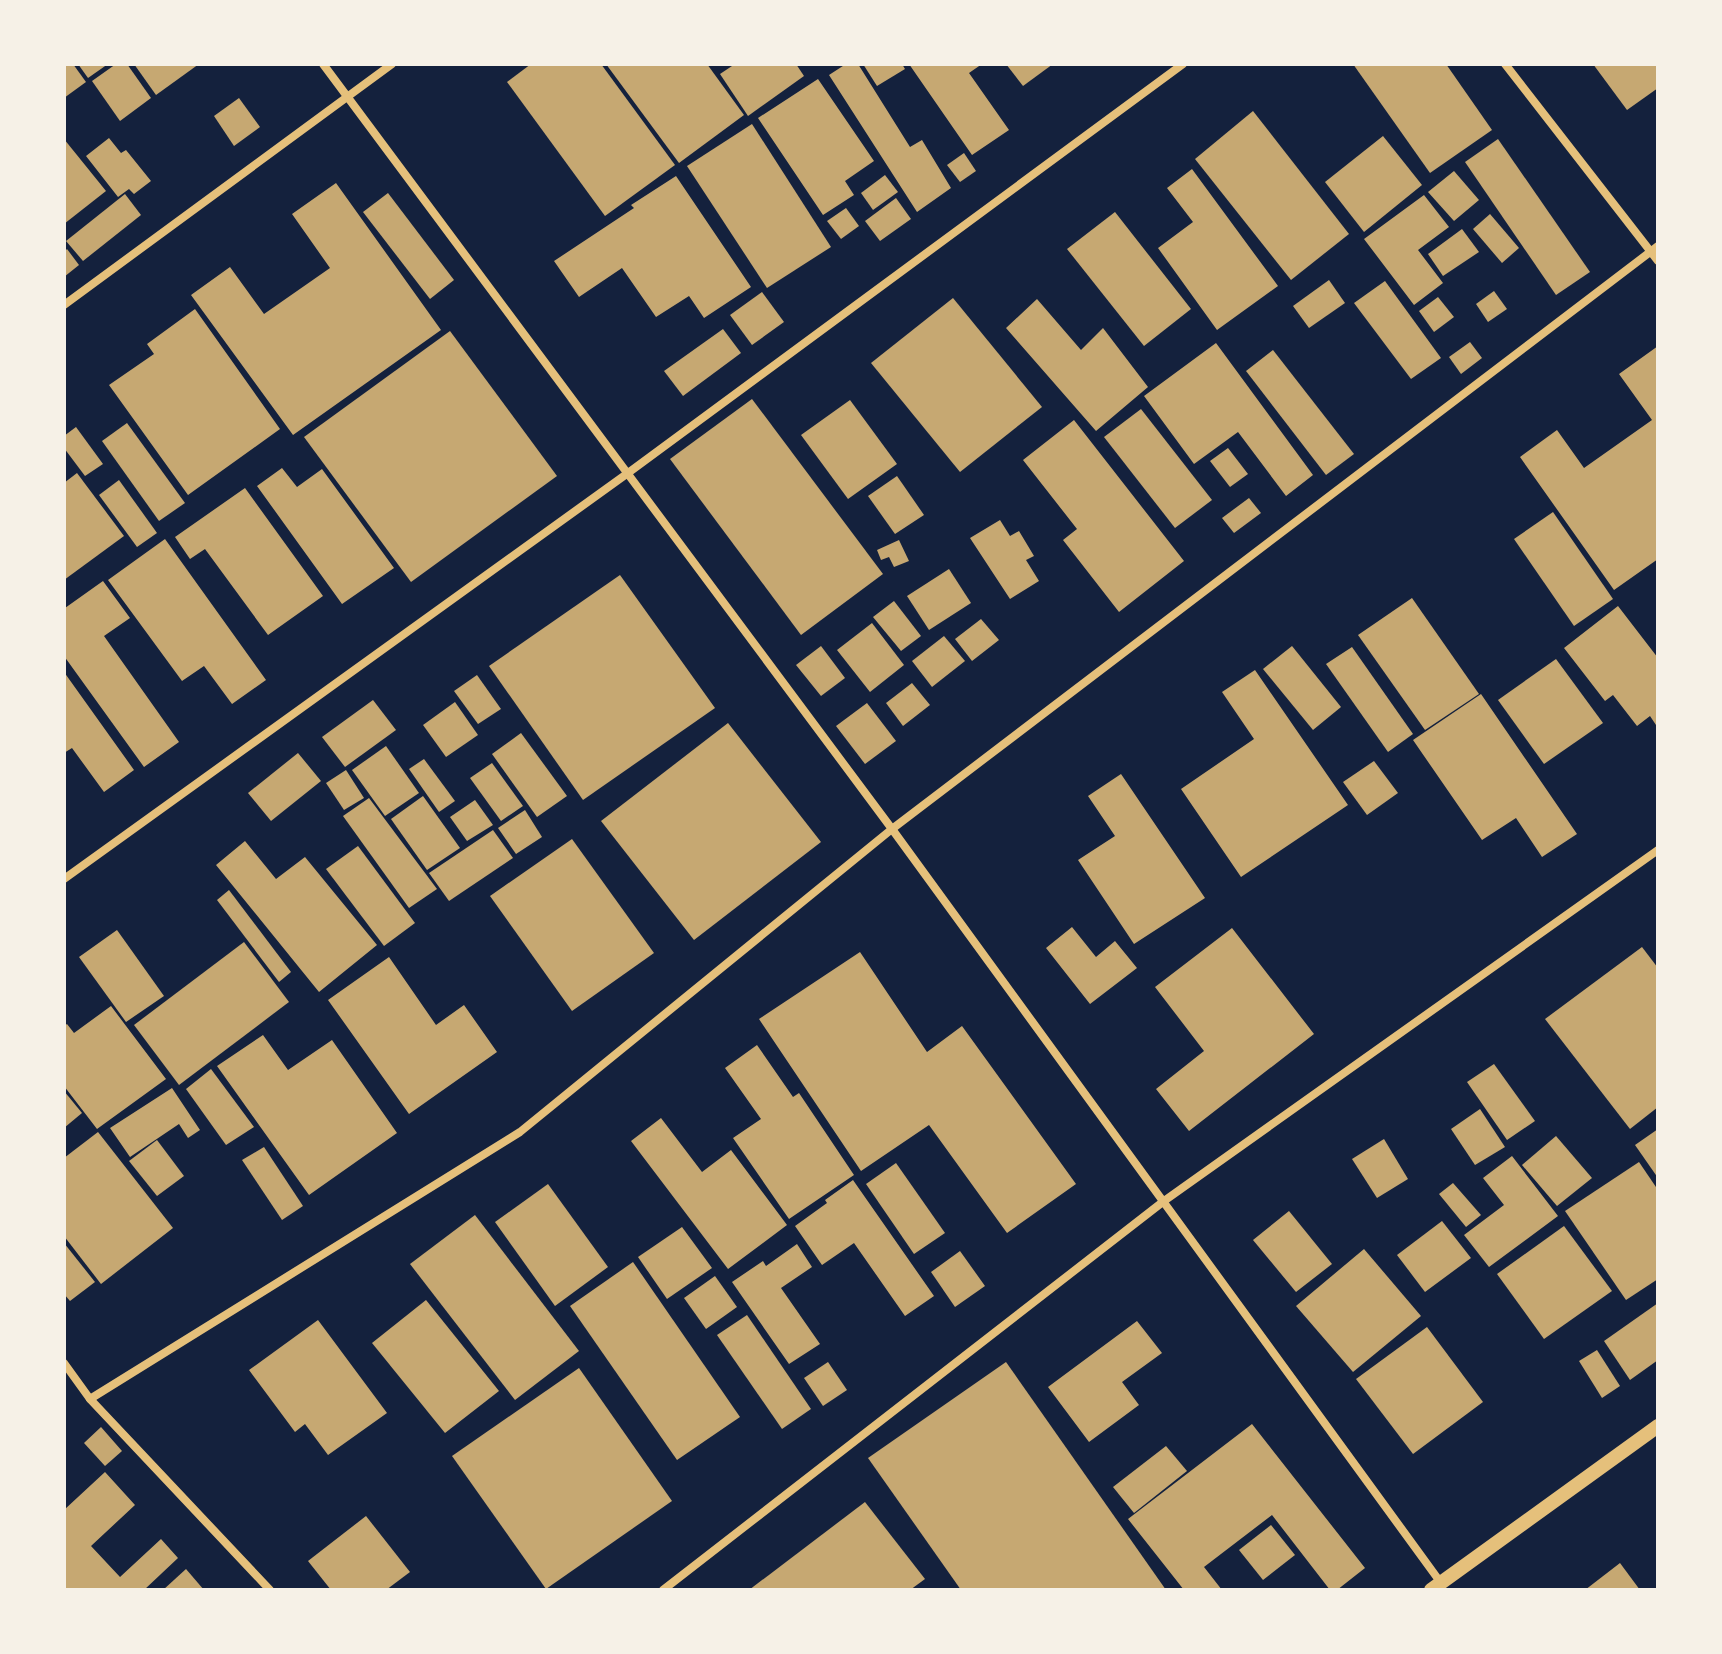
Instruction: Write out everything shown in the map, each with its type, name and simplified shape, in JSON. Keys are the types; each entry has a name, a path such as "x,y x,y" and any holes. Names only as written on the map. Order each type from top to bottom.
{"street":[{"path":"323,64 892,829 1164,1201 1436,1586 1658,1426"},
{"path":"64,305 392,64"},
{"path":"64,879 628,473 1183,64"},
{"path":"1505,64 1654,249 1658,261"},
{"path":"90,1399 520,1132 892,829 1654,249"},
{"path":"663,1590 1164,1201 1658,850"},
{"path":"64,1363 90,1399 270,1590"}],"building":[{"path":"64,64 73,64 86,82 64,98"},
{"path":"78,64 108,64 88,78"},
{"path":"116,64 127,64 151,98 120,121 92,81"},
{"path":"134,64 199,64 156,95"},
{"path":"531,64 601,64 675,165 605,216 507,82"},
{"path":"606,64 707,64 744,115 679,163"},
{"path":"735,64 796,64 804,76 748,116 720,74"},
{"path":"846,64 858,64 910,147 922,140 951,188 917,212 829,75"},
{"path":"863,64 902,64 905,69 877,86"},
{"path":"909,64 982,64 969,73 1009,130 972,155"},
{"path":"1006,64 1053,64 1023,86"},
{"path":"1353,64 1446,64 1492,130 1430,173"},
{"path":"1593,64 1658,64 1658,88 1627,110"},
{"path":"818,79 874,161 845,181 854,195 823,215 758,118"},
{"path":"239,98 260,127 234,146 214,116"},
{"path":"1253,111 1349,234 1291,280 1195,159"},
{"path":"752,124 831,247 767,288 687,166"},
{"path":"1383,136 1422,185 1364,232 1325,182"},
{"path":"109,138 121,153 126,150 151,181 134,194 129,189 118,197 86,156"},
{"path":"64,139 106,191 64,224"},
{"path":"1498,139 1590,272 1556,295 1465,162"},
{"path":"964,153 976,171 960,182 947,165"},
{"path":"1192,169 1278,286 1217,330 1158,248 1193,222 1167,188"},
{"path":"1454,171 1479,200 1454,221 1428,192"},
{"path":"885,175 898,192 873,210 861,193"},
{"path":"676,176 751,287 704,318 689,296 656,317 622,268 579,297 554,261"},
{"path":"336,183 441,330 293,435 191,295 230,267 264,314 330,268 292,214"},
{"path":"388,193 454,280 430,299 363,212"},
{"path":"125,194 141,215 83,261 66,241"},
{"path":"1424,195 1449,227 1418,250 1443,283 1414,305 1364,239"},
{"path":"896,198 911,219 880,241 865,221"},
{"path":"846,208 859,226 841,239 827,221"},
{"path":"1115,212 1191,309 1144,346 1067,249"},
{"path":"1490,214 1519,248 1502,263 1473,229"},
{"path":"1462,229 1479,252 1443,276 1428,254"},
{"path":"67,249 79,265 64,277 64,252"},
{"path":"1329,280 1345,303 1309,328 1293,306"},
{"path":"1385,281 1441,358 1411,379 1354,303"},
{"path":"1494,291 1507,309 1488,322 1476,304"},
{"path":"762,292 784,322 752,345 730,315"},
{"path":"1438,297 1454,317 1434,332 1419,311"},
{"path":"953,298 1042,407 960,472 871,363"},
{"path":"1037,299 1081,350 1103,328 1148,387 1096,431 1006,328"},
{"path":"195,309 280,429 188,495 109,385 154,354 147,344"},
{"path":"723,329 741,353 683,396 664,371"},
{"path":"450,331 557,476 411,582 304,437"},
{"path":"1470,342 1482,358 1461,374 1449,357"},
{"path":"1216,343 1313,475 1286,496 1238,432 1194,464 1144,396"},
{"path":"1658,346 1658,559 1614,590 1520,457 1557,430 1584,468 1652,420 1619,374"},
{"path":"1273,350 1354,454 1326,475 1246,371"},
{"path":"752,399 883,574 801,635 670,459"},
{"path":"850,400 897,464 848,499 801,435"},
{"path":"1141,409 1212,500 1175,528 1104,437"},
{"path":"1074,420 1184,561 1119,612 1063,540 1077,529 1023,460"},
{"path":"127,423 185,503 159,521 102,441"},
{"path":"76,427 103,464 85,476 64,448 64,436"},
{"path":"1228,448 1248,474 1230,487 1210,461"},
{"path":"282,468 297,487 322,469 394,568 342,604 257,486"},
{"path":"77,473 124,536 64,580 64,483"},
{"path":"897,476 924,515 895,534 868,496"},
{"path":"119,480 157,533 137,547 99,495"},
{"path":"245,488 323,596 268,635 205,549 190,559 175,537"},
{"path":"1249,498 1261,513 1234,533 1222,518"},
{"path":"1553,512 1613,599 1574,626 1514,539"},
{"path":"1000,520 1010,536 1019,531 1034,556 1026,560 1039,581 1010,599 970,538"},
{"path":"165,539 266,680 232,704 204,666 182,681 108,580"},
{"path":"899,540 909,561 894,567 889,557 881,560 877,550"},
{"path":"949,569 971,603 929,630 907,596"},
{"path":"620,575 715,708 583,800 489,666"},
{"path":"103,581 130,618 104,636 179,742 144,767 64,656 65,608"},
{"path":"1412,598 1479,694 1425,730 1358,635"},
{"path":"894,601 921,636 901,651 873,617"},
{"path":"1618,606 1658,658 1658,728 1650,716 1637,726 1613,695 1605,701 1564,648"},
{"path":"981,619 999,640 972,661 955,639"},
{"path":"872,623 904,665 870,692 837,650"},
{"path":"944,636 965,661 932,687 912,661"},
{"path":"821,646 845,678 821,696 796,665"},
{"path":"1292,646 1341,707 1313,730 1263,669"},
{"path":"1352,647 1413,734 1388,752 1326,664"},
{"path":"1556,659 1603,723 1544,764 1498,700"},
{"path":"1255,670 1348,805 1241,877 1181,789 1254,739 1222,692"},
{"path":"64,672 134,770 104,792 72,748 64,753"},
{"path":"477,675 501,709 478,724 454,691"},
{"path":"912,683 930,705 903,726 886,703"},
{"path":"1481,694 1577,834 1542,857 1516,818 1482,840 1413,740"},
{"path":"373,700 396,730 345,767 322,737"},
{"path":"455,702 478,735 446,757 423,725"},
{"path":"867,703 896,741 865,764 836,726"},
{"path":"728,723 821,842 694,940 601,821"},
{"path":"521,733 567,796 537,817 492,754"},
{"path":"386,746 419,793 385,816 352,770"},
{"path":"298,753 321,781 271,821 248,793"},
{"path":"424,759 455,801 439,812 409,769"},
{"path":"1374,761 1398,793 1367,815 1343,782"},
{"path":"492,763 523,806 501,821 470,778"},
{"path":"346,770 364,798 344,810 326,783"},
{"path":"1121,774 1205,898 1134,944 1078,860 1115,836 1088,796"},
{"path":"423,796 460,848 427,870 391,819"},
{"path":"369,798 437,889 409,908 343,816"},
{"path":"475,800 493,825 467,841 450,817"},
{"path":"525,810 542,837 516,854 498,828"},
{"path":"493,830 513,858 449,901 429,873"},
{"path":"572,839 654,953 572,1011 490,896"},
{"path":"245,841 276,879 305,857 377,945 319,992 216,865"},
{"path":"358,846 415,923 384,946 326,869"},
{"path":"229,890 291,972 279,982 217,900"},
{"path":"1072,927 1096,957 1115,941 1137,968 1090,1004 1046,948"},
{"path":"1232,928 1314,1034 1189,1131 1156,1089 1204,1051 1155,987"},
{"path":"117,930 164,996 126,1022 79,957"},
{"path":"244,942 289,1002 179,1085 134,1025"},
{"path":"1642,947 1658,968 1658,1107 1630,1129 1545,1019"},
{"path":"860,952 927,1052 962,1026 1076,1184 1007,1233 929,1125 861,1171 759,1019"},
{"path":"389,957 436,1025 464,1005 497,1052 409,1114 328,1000"},
{"path":"111,1006 166,1079 97,1129 64,1086 64,1026 67,1024 74,1033"},
{"path":"263,1035 288,1070 332,1040 397,1133 309,1195 217,1066"},
{"path":"757,1045 793,1097 799,1093 854,1175 789,1219 733,1138 761,1119 725,1068"},
{"path":"1494,1064 1535,1121 1507,1140 1467,1082"},
{"path":"211,1069 254,1127 226,1145 186,1089"},
{"path":"172,1088 200,1130 188,1138 179,1124 130,1157 110,1128"},
{"path":"64,1091 82,1113 64,1128"},
{"path":"1480,1109 1505,1147 1475,1165 1451,1129"},
{"path":"661,1118 702,1172 731,1150 787,1225 728,1269 631,1141"},
{"path":"1658,1129 1658,1178 1635,1145"},
{"path":"98,1132 173,1228 101,1284 64,1236 64,1158"},
{"path":"1556,1136 1592,1178 1557,1206 1522,1165"},
{"path":"1384,1139 1408,1179 1377,1198 1352,1159"},
{"path":"157,1140 184,1176 157,1196 129,1161"},
{"path":"264,1147 303,1206 282,1220 242,1160"},
{"path":"1512,1156 1558,1216 1489,1267 1464,1235 1504,1205 1483,1178"},
{"path":"1639,1162 1658,1190 1658,1279 1626,1300 1565,1211"},
{"path":"896,1163 945,1233 914,1254 866,1184"},
{"path":"853,1180 934,1296 905,1316 854,1243 822,1265 795,1226"},
{"path":"1453,1183 1481,1215 1466,1227 1439,1194"},
{"path":"548,1184 608,1267 555,1306 495,1222"},
{"path":"1289,1211 1332,1264 1296,1292 1253,1240"},
{"path":"475,1215 579,1351 515,1400 410,1264"},
{"path":"1442,1221 1471,1258 1425,1292 1397,1255"},
{"path":"1564,1226 1612,1291 1544,1339 1497,1274"},
{"path":"682,1227 712,1268 667,1299 638,1257"},
{"path":"64,1243 95,1282 70,1301 64,1294"},
{"path":"797,1244 812,1267 781,1288 820,1344 789,1364 732,1282 763,1261 766,1266"},
{"path":"1364,1249 1421,1316 1353,1372 1296,1306"},
{"path":"960,1251 985,1286 955,1307 931,1272"},
{"path":"633,1262 740,1417 677,1460 570,1306"},
{"path":"715,1276 737,1307 706,1329 684,1298"},
{"path":"426,1300 499,1391 445,1433 372,1343"},
{"path":"1658,1303 1658,1360 1630,1380 1604,1341"},
{"path":"747,1315 811,1409 782,1429 717,1335"},
{"path":"318,1320 387,1413 328,1455 305,1424 295,1432 249,1370"},
{"path":"1137,1321 1162,1353 1122,1382 1139,1405 1089,1442 1048,1387"},
{"path":"1427,1327 1483,1402 1413,1454 1356,1379"},
{"path":"1597,1350 1620,1386 1602,1398 1579,1361"},
{"path":"828,1362 847,1390 823,1406 804,1378"},
{"path":"1006,1362 1166,1590 961,1590 868,1458"},
{"path":"579,1368 672,1501 546,1589 452,1456"},
{"path":"1252,1424 1365,1568 1337,1590 1330,1590 1272,1515 1204,1567 1222,1590 1184,1590 1128,1519"},
{"path":"101,1427 122,1451 105,1466 84,1443"},
{"path":"1166,1446 1187,1471 1134,1513 1113,1487"},
{"path":"105,1472 135,1505 91,1546 120,1577 161,1539 178,1558 144,1590 64,1590 64,1510"},
{"path":"865,1502 925,1579 910,1590 749,1590"},
{"path":"366,1516 410,1572 386,1590 331,1590 308,1561"},
{"path":"1271,1525 1295,1555 1263,1580 1239,1550"},
{"path":"1620,1563 1640,1590 1585,1590"},
{"path":"186,1569 204,1590 163,1590"}]}
